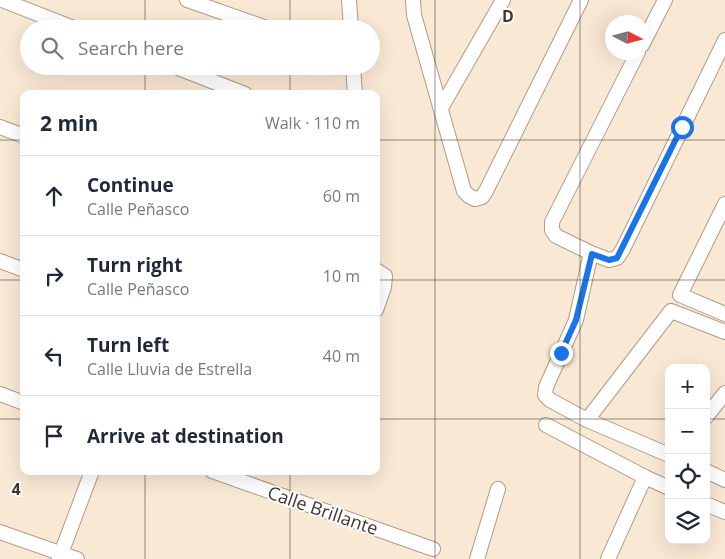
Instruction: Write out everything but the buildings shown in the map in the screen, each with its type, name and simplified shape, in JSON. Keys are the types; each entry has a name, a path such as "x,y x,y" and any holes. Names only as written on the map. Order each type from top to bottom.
{"street":[{"path":"2,0 53,20"},
{"path":"188,0 245,20"},
{"path":"350,0 351,20"},
{"path":"413,0 414,15 464,191 475,199 482,197 490,183 582,0"},
{"path":"441,108 503,0"},
{"path":"650,29 665,0"},
{"path":"634,60 552,222 552,230 556,236 592,254 609,260 617,258 623,249 725,40"},
{"path":"196,75 235,90"},
{"path":"354,75 355,90"},
{"path":"0,127 20,134"},
{"path":"588,420 671,310 725,204"},
{"path":"592,254 576,320 546,387 545,395 550,400 588,420 667,454"},
{"path":"0,262 20,269"},
{"path":"380,273 384,287 380,298"},
{"path":"680,295 725,314"},
{"path":"671,310 725,332"},
{"path":"710,412 725,393"},
{"path":"0,394 20,402"},
{"path":"546,425 665,486"},
{"path":"710,474 725,480"},
{"path":"61,556 91,475"},
{"name":"Calle Brillante","path":"223,475 433,549"},
{"path":"608,559 644,477"},
{"path":"477,559 498,489"},
{"path":"710,506 725,512"},
{"path":"0,532 61,556 76,559"}],"route":[{"path":"561,353 576,320 592,254 609,260 617,258 682,127"}]}
